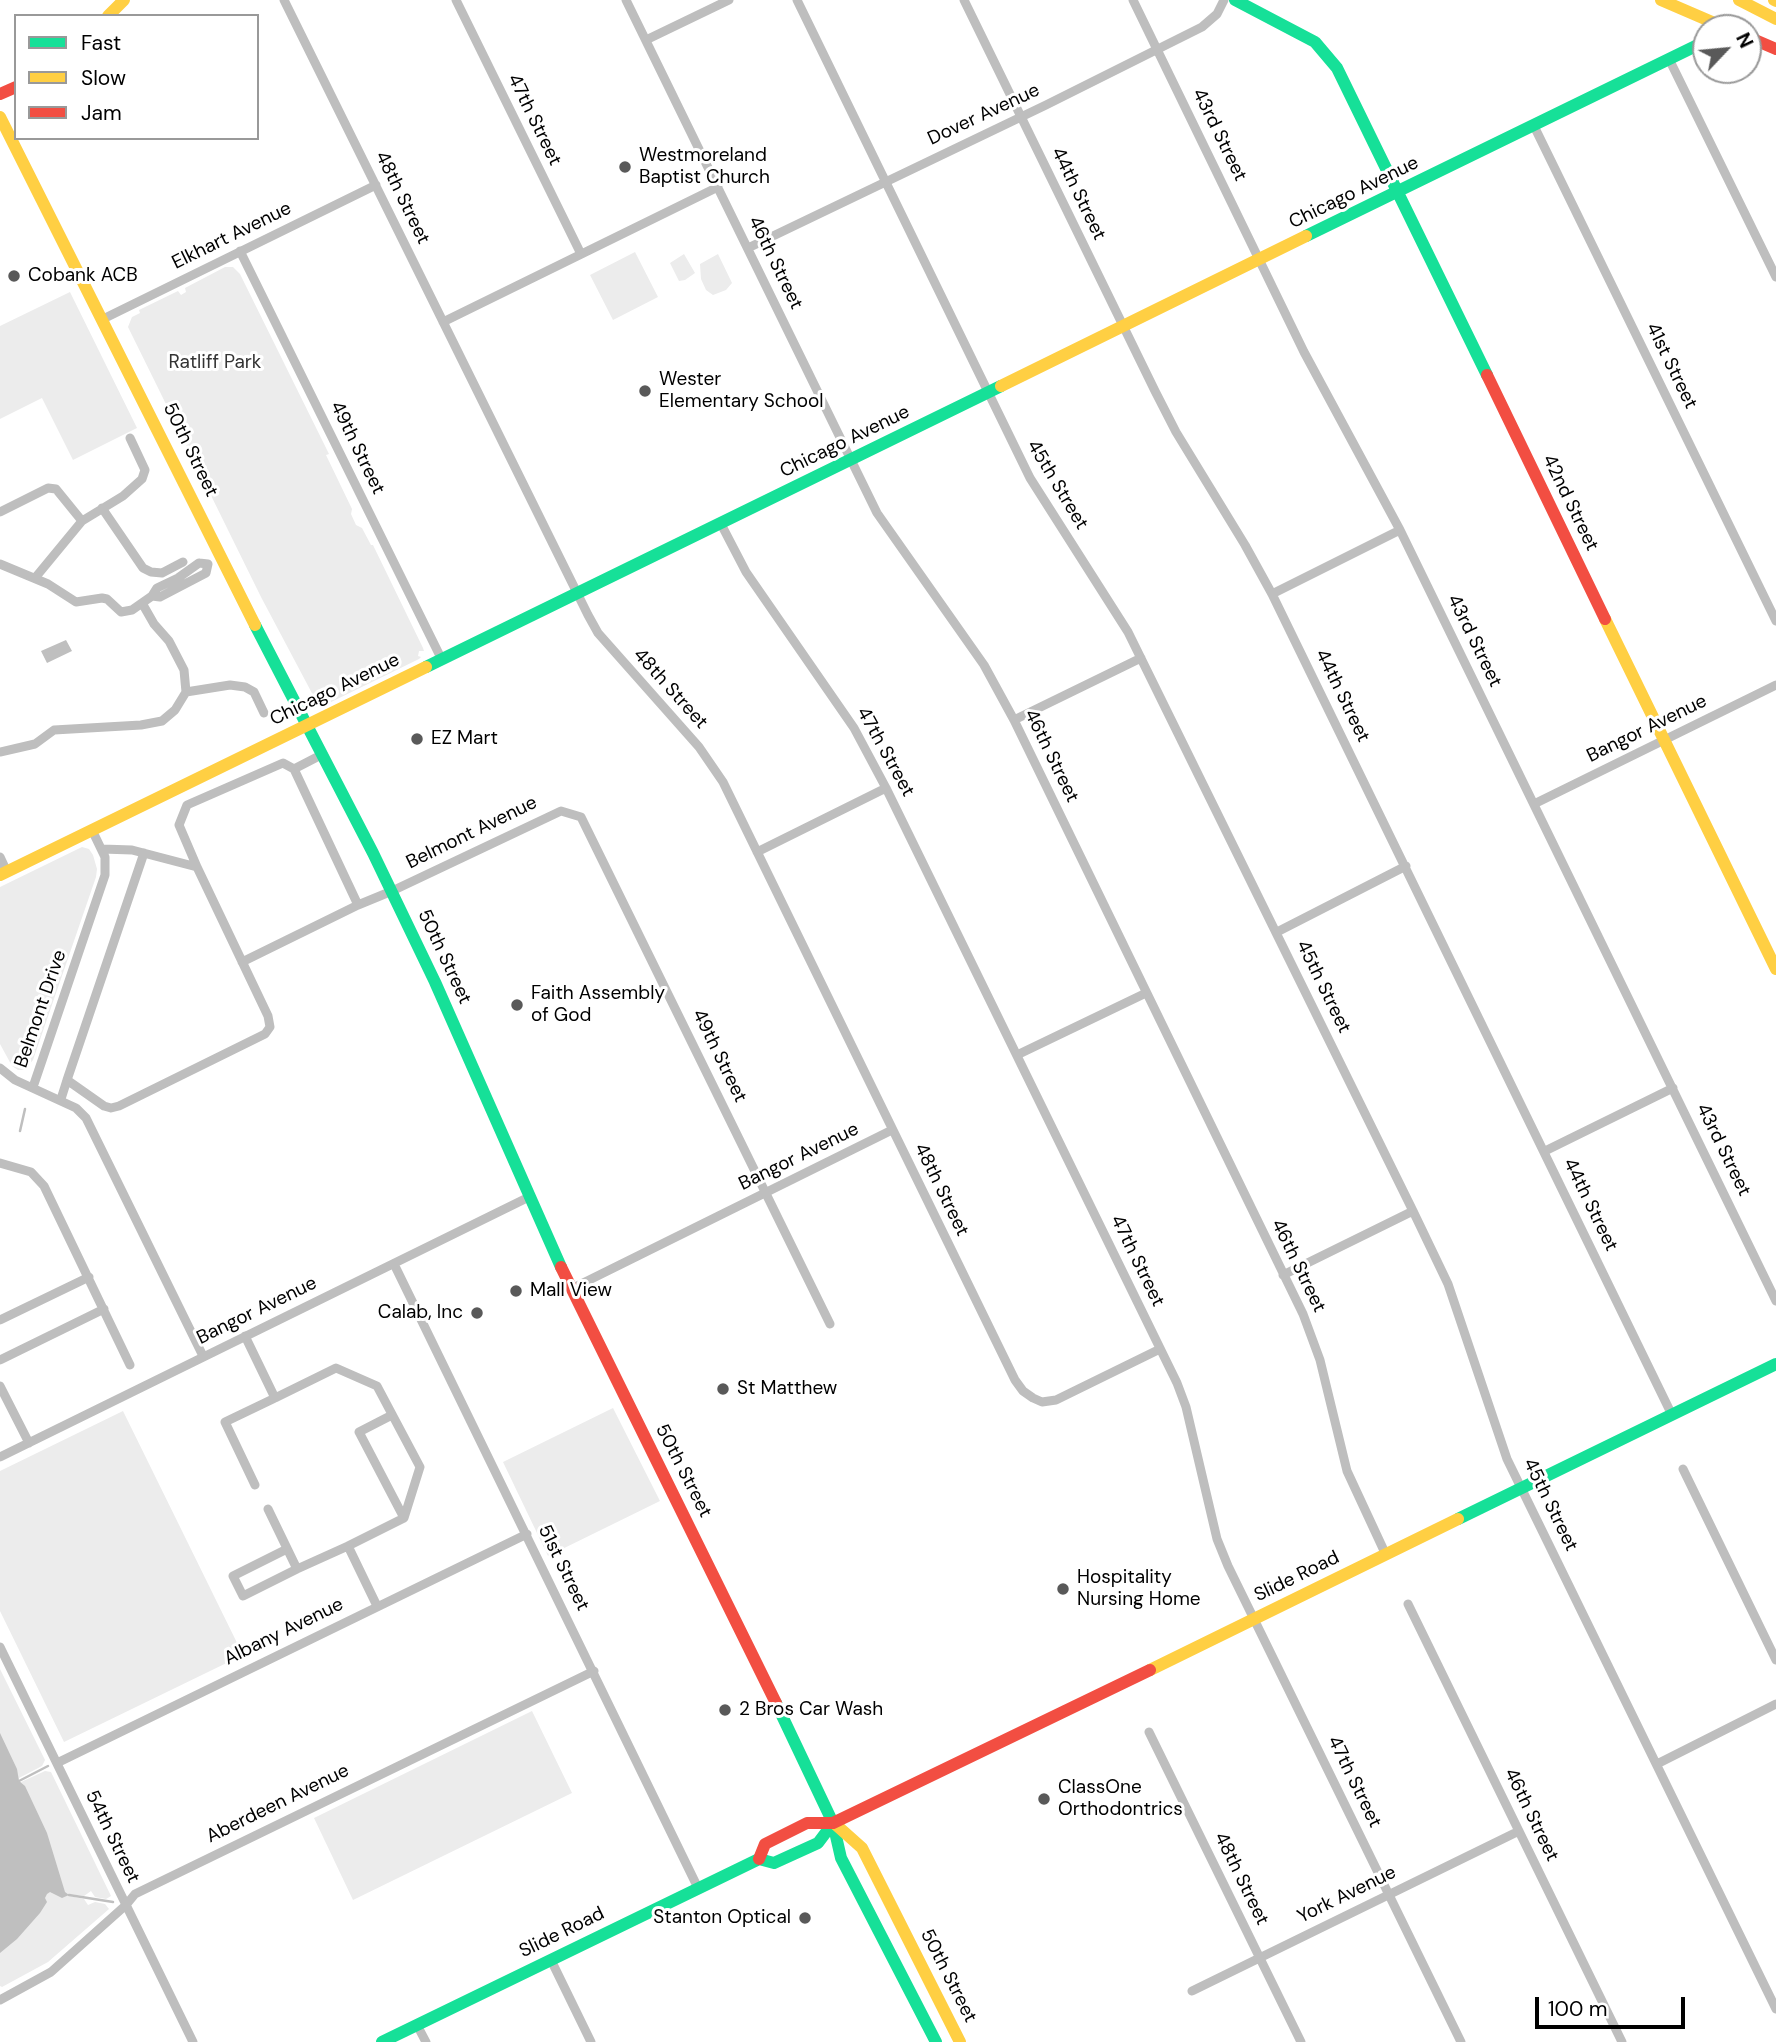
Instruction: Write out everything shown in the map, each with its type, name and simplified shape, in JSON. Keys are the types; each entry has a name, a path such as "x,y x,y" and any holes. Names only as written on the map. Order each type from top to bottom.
{"main road":[{"path":"110,14 124,0"},
{"name":"42nd Street","path":"1235,0 1315,42 1337,68 1776,968"},
{"path":"1661,0 1694,14"},
{"path":"1739,0 1776,19"},
{"name":"Chicago Avenue","path":"4,873 1692,48"},
{"name":"50th Street","path":"0,117 234,584 392,891 435,982 570,1289 738,1623 833,1823 841,1858 936,2042"},
{"name":"Slide Road","path":"759,1859 765,1844 807,1823 833,1823 923,1782 1776,1364"},
{"name":"50th Street","path":"833,1823 862,1848 960,2042"},
{"name":"Slide Road","path":"382,2042 759,1859 774,1863 818,1843 833,1823"}],"street":[{"name":"48th Street","path":"284,0 598,633 711,763 1015,1380 1023,1391 1033,1398 1042,1402 1056,1400 1160,1349"},
{"name":"47th Street","path":"456,0 581,254"},
{"name":"46th Street","path":"626,0 877,513 984,665 1014,720 1314,1340 1347,1471 1386,1555"},
{"path":"646,40 729,0"},
{"name":"45th Street","path":"797,0 1030,478 1107,597 1141,658 1413,1211 1448,1284 1507,1459 1776,2009"},
{"name":"44th Street","path":"964,0 1176,432 1272,594 1672,1415"},
{"name":"43rd Street","path":"1133,0 1304,352 1400,530 1776,1301"},
{"name":"Dover Avenue","path":"748,248 1202,27 1217,14 1224,0"},
{"path":"1669,60 1776,277"},
{"name":"41st Street","path":"1534,126 1776,621"},
{"name":"Elkhart Avenue","path":"103,319 376,185"},
{"path":"443,322 718,187"},
{"name":"49th Street","path":"240,251 442,660"},
{"path":"36,578 82,521 123,496 142,479 145,470 130,438"},
{"path":"0,512 48,488 56,489 82,521"},
{"path":"102,508 143,568 162,573 183,562"},
{"name":"47th Street","path":"721,524 746,572 854,728 1017,1055 1186,1407 1217,1539 1461,2042"},
{"path":"1272,594 1400,530"},
{"path":"0,564 36,578 76,602 107,599 121,612 132,610 152,596 157,588 178,578 199,563 208,564 206,573 182,587 160,597 152,596"},
{"path":"0,752 35,744 54,730 141,725 162,721 175,710 186,692 184,670 174,649 154,624 142,603"},
{"path":"1014,720 1141,658"},
{"path":"186,692 230,685 245,687 254,692 264,713"},
{"name":"Bangor Avenue","path":"1534,804 1776,685"},
{"path":"294,769 323,754"},
{"path":"68,1080 104,1106 111,1108 265,1034 270,1027 268,1016 179,825 187,805 283,762 294,769 358,905"},
{"path":"757,852 886,788"},
{"name":"Belmont Avenue","path":"242,962 543,818 561,811 568,812"},
{"name":"49th Street","path":"568,812 582,817 830,1324"},
{"name":"Belmont Drive","path":"92,830 105,857 105,875 33,1087 76,1108 95,1133 203,1356"},
{"path":"102,849 132,850 197,867"},
{"path":"61,1099 144,853"},
{"path":"0,857 4,873"},
{"path":"1277,932 1406,866"},
{"path":"1017,1055 1146,993"},
{"path":"0,1068 6,1076 33,1087"},
{"path":"1545,1151 1673,1088"},
{"name":"Bangor Avenue","path":"570,1289 892,1130"},
{"path":"0,1163 30,1172 44,1186 130,1365"},
{"name":"Bangor Avenue","path":"0,1457 530,1197"},
{"path":"1283,1275 1413,1211"},
{"name":"51st Street","path":"394,1264 698,1888"},
{"path":"0,1320 89,1277"},
{"path":"0,1360 104,1309"},
{"path":"245,1336 275,1398"},
{"path":"255,1485 225,1422 336,1368 377,1386 420,1467 404,1518 243,1596 233,1576 287,1549"},
{"path":"0,1386 29,1443"},
{"path":"392,1415 359,1432 404,1518"},
{"path":"1683,1469 1776,1660"},
{"path":"268,1509 297,1569"},
{"name":"Albany Avenue","path":"57,1763 527,1534"},
{"path":"348,1546 377,1606"},
{"name":"46th Street","path":"1408,1604 1622,2042"},
{"name":"54th Street","path":"0,1647 193,2042"},
{"name":"Aberdeen Avenue","path":"0,2000 51,1972 135,1894 594,1671"},
{"path":"1657,1764 1776,1704"},
{"name":"48th Street","path":"1149,1732 1301,2042"},
{"name":"York Avenue","path":"1192,1991 1519,1831"},
{"path":"551,1960 591,2042"},
{"path":"418,2025 426,2042"}],"green space":[{"path":"635,252 658,297 613,320 590,275"},
{"path":"684,254 695,273 679,281 670,263"},
{"path":"718,254 732,283 726,290 713,295 706,290 701,279 700,264"},
{"name":"Ratliff Park","path":"225,267 233,267 240,274 329,454 326,455 352,509 351,514 356,525 362,528 373,545 424,651 419,651 419,659 327,704 314,697 261,597 128,327 132,317 140,313 139,310 178,291 181,295 186,292 185,288"},
{"path":"70,292 137,428 73,460 42,398 0,419 0,326"},
{"path":"82,847 89,849 93,855 96,877 33,1060 25,1070 18,1070 12,1066 0,1044 0,887"},
{"path":"613,1408 660,1501 548,1556 503,1462"},
{"path":"123,1411 243,1655 64,1742 0,1611 0,1471"},
{"path":"0,1669 45,1760 42,1766 19,1778 19,1781 45,1771 51,1772 111,1896 106,1899 95,1897 91,1891 84,1896 69,1894 84,1899 88,1905 95,1902 105,1904 109,1909 48,1962 2,1987 0,1986"},
{"path":"532,1711 572,1793 353,1900 314,1818"}],"shaded area":[{"path":"66,640 72,651 47,663 41,651"},
{"path":"0,1733 17,1769 19,1781 25,1786 47,1833 65,1892 69,1895 62,1898 50,1892 47,1894 47,1902 40,1913 17,1939 0,1953"}],"waterway":[{"path":"20,1131 25,1109"},
{"path":"19,1781 48,1766"},
{"path":"69,1895 113,1902"}],"traffic: fast":[{"path":"1235,0 1315,42 1337,68 1487,375"},
{"path":"1306,236 1692,48"},
{"path":"426,667 1001,386"},
{"path":"255,625 373,853 435,982 561,1267"},
{"path":"1458,1519 1776,1364"},
{"path":"776,1703 833,1823 841,1858 936,2042"},
{"path":"382,2042 759,1859 774,1863 818,1843 833,1823"}],"traffic: slow":[{"path":"110,14 124,0"},
{"path":"1661,0 1694,14"},
{"path":"1739,0 1776,19"},
{"path":"0,117 255,625"},
{"path":"1001,386 1306,236"},
{"path":"1605,619 1776,969"},
{"path":"0,875 426,667"},
{"path":"1150,1670 1458,1519"},
{"path":"834,1823 862,1848 960,2042"}],"traffic: jam":[{"path":"1762,43 1776,49"},
{"path":"0,94 14,88"},
{"path":"1487,375 1605,619"},
{"path":"561,1267 776,1703"},
{"path":"759,1859 765,1844 807,1823 833,1823 1150,1670"}],"place":[{"name":"Westmoreland Baptist Church","path":"625,167"},
{"name":"Cobank ACB","path":"14,276"},
{"name":"Wester Elementary School","path":"645,391"},
{"name":"EZ Mart","path":"417,739"},
{"name":"Faith Assembly of God","path":"517,1005"},
{"name":"Mall View","path":"516,1291"},
{"name":"Calab, Inc","path":"477,1313"},
{"name":"St Matthew","path":"723,1389"},
{"name":"Hospitality Nursing Home","path":"1063,1589"},
{"name":"2 Bros Car Wash","path":"725,1710"},
{"name":"ClassOne Orthodontrics","path":"1044,1799"},
{"name":"Stanton Optical","path":"805,1918"}]}
